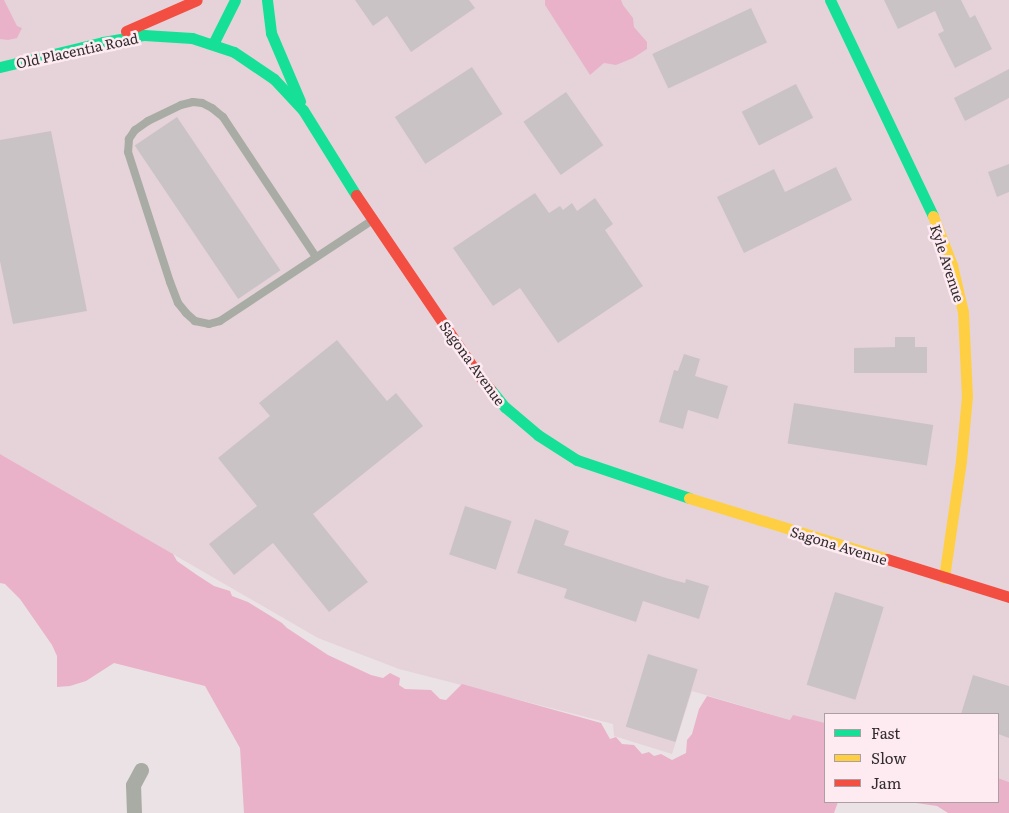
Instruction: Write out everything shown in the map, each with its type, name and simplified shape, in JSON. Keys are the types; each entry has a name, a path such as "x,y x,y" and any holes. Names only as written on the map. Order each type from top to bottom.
{"main road":[{"path":"103,42 197,0"},
{"path":"213,44 235,0"},
{"path":"267,0 272,33 293,79 303,110"},
{"name":"Kyle Avenue","path":"830,0 939,229 952,265 963,312 967,396 961,462 944,578"},
{"name":"Old Placentia Road","path":"0,66 103,42 156,35 180,36 213,44"},
{"name":"Sagona Avenue","path":"213,44 234,52 264,70 284,88 303,110 373,220 482,379 505,407 538,435 577,460 622,477 1009,597"}],"street":[{"path":"134,813 133,785 141,770"}],"lane":[{"path":"316,257 223,117 212,108 202,103 193,102 181,105 148,121 135,130 129,139 128,152 170,282 178,303 195,321 209,324 220,321 373,220"}],"shaded area":[{"path":"0,0 1009,0 1009,782 999,778 999,713 824,713 824,723 790,720 692,691 672,754 614,736 613,724 399,669 318,638 0,454"},
{"path":"0,0 4,0 17,26 22,28 17,38 0,39"},
{"path":"545,0 621,0 633,18 634,27 647,42 647,49 633,58 616,65 604,63 590,75 545,5"},
{"path":"0,454 173,554 177,561 197,575 214,586 230,591 232,596 248,602 328,655 371,675 383,678 390,673 400,678 399,685 405,689 431,690 440,699 446,700 462,684 601,723 610,739 616,737 622,744 634,745 642,754 649,752 654,756 661,754 672,760 686,753 687,740 692,734 699,709 707,696 790,720 793,715 824,723 824,803 838,803 834,813 244,813 240,748 205,686 114,663 86,681 70,686 57,687 57,656 52,645 20,599 5,584 0,583"},
{"path":"999,778 1009,782 1009,813 948,813 937,806 916,803 999,803"}],"building":[{"path":"355,0 469,0 475,8 411,52 387,16 373,26"},
{"path":"884,0 961,0 970,18 975,15 992,49 955,68 938,34 944,31 935,11 898,29"},
{"path":"751,8 767,42 668,89 652,54"},
{"path":"472,67 502,114 425,164 395,117"},
{"path":"1009,69 1009,98 965,121 954,98"},
{"path":"796,84 813,118 759,146 742,112"},
{"path":"566,92 603,145 561,175 523,122"},
{"path":"177,117 280,270 238,299 135,146"},
{"path":"51,131 87,311 13,324 0,261 0,140"},
{"path":"1009,164 1009,192 997,197 988,172"},
{"path":"836,167 852,200 744,253 717,197 774,169 785,192"},
{"path":"535,193 549,213 560,206 563,210 572,203 577,211 595,198 613,224 605,230 643,286 558,343 520,288 493,306 453,248"},
{"path":"895,337 915,337 915,347 927,347 927,373 854,373 854,348 895,347"},
{"path":"337,340 387,401 396,393 423,426 313,514 368,582 329,612 273,543 234,575 209,544 257,506 218,458 270,416 259,403"},
{"path":"684,354 700,359 695,376 728,386 718,419 688,410 683,429 659,422 674,370 678,371"},
{"path":"794,403 933,425 927,466 788,443"},
{"path":"465,506 512,521 496,570 449,555"},
{"path":"535,519 569,531 564,545 666,578 685,583 686,579 709,586 699,619 643,601 636,622 564,598 567,589 517,573"},
{"path":"835,592 884,607 855,700 807,685"},
{"path":"648,654 698,669 676,742 626,727"},
{"path":"973,675 1009,686 1009,738 999,734 999,713 961,713"}],"traffic: fast":[{"path":"213,44 235,0"},
{"path":"267,0 271,33 300,101"},
{"path":"830,0 933,216"},
{"path":"0,67 103,42 144,35 192,38 234,52 274,79 303,110 356,195"},
{"path":"491,390 505,407 538,435 577,460 689,498"}],"traffic: slow":[{"path":"933,216 952,265 963,312 967,396 961,461 944,578"},
{"path":"689,498 887,559"}],"traffic: jam":[{"path":"126,31 197,0"},
{"path":"356,195 477,373 491,390"},
{"path":"887,559 1009,597"}]}
